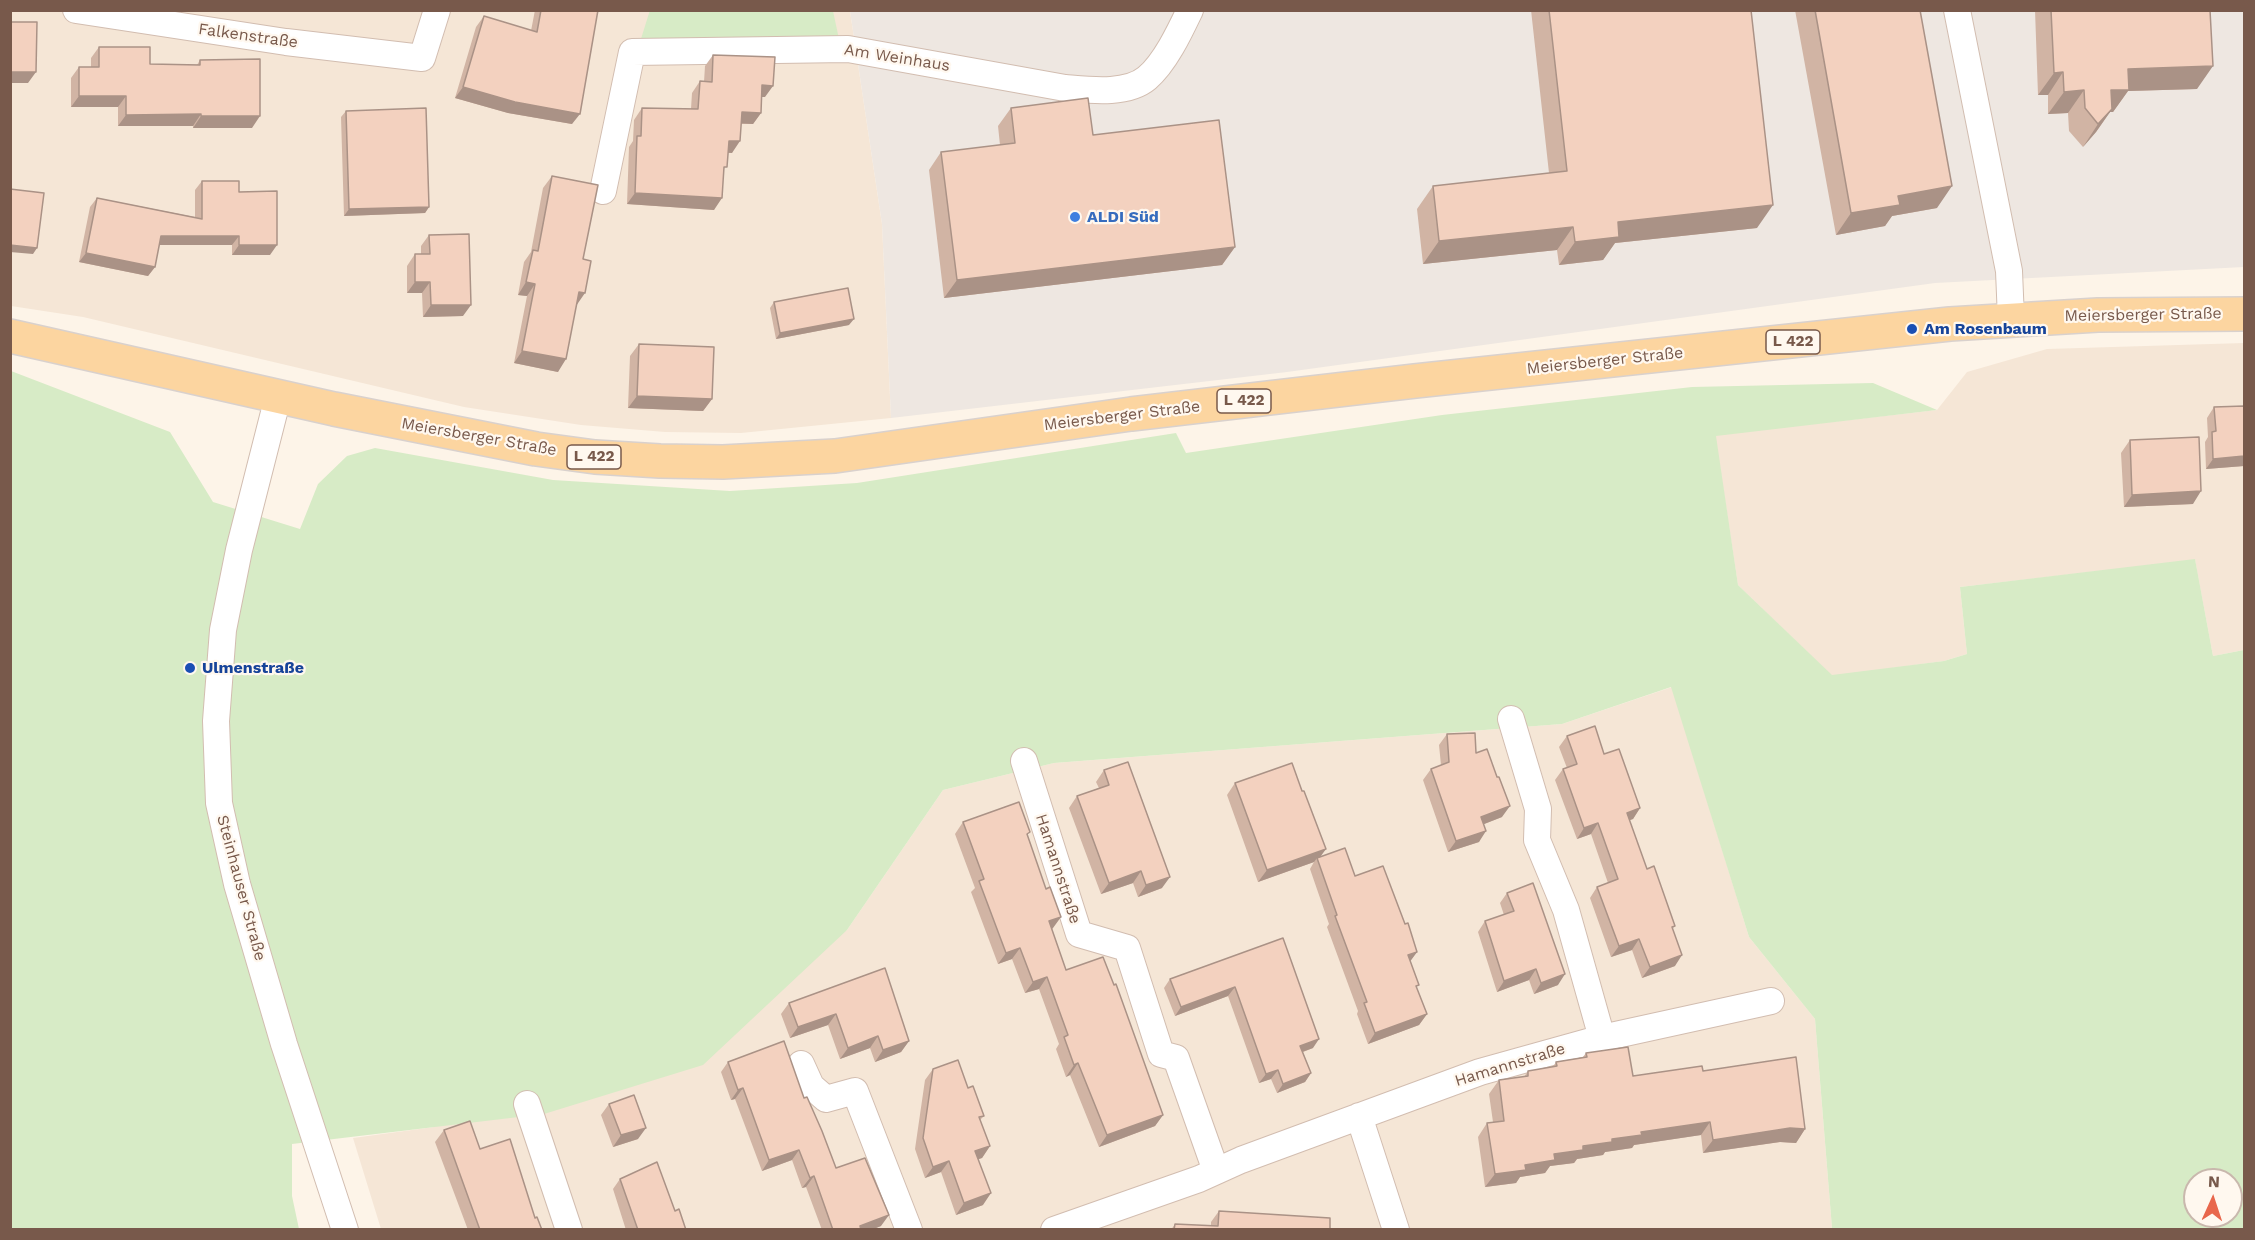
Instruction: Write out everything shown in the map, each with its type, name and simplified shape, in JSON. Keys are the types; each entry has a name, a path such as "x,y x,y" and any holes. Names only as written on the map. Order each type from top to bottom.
{"main road":[{"name":"Meiersberger Straße","path":"10,336 357,414 536,449 660,462 723,462 835,456 1131,414 1415,381 2012,319 2098,315 2244,314"}],"street":[{"name":"Falkenstraße","path":"76,10 286,42 422,58 438,10"},
{"name":"Am Weinhaus","path":"603,191 632,52 848,49 1094,91 1125,88 1147,78 1171,48 1190,10"},
{"path":"1957,10 2009,271 2012,319"},
{"name":"Steinhauser Straße","path":"278,396 238,550 223,630 216,721 219,803 244,907 284,1044 345,1230"},
{"path":"1511,719 1538,809 1537,840 1566,910 1602,1038"},
{"name":"Hamannstraße","path":"1024,761 1079,934 1127,948 1161,1054 1176,1058 1216,1171"},
{"name":"Hamannstraße","path":"1054,1230 1199,1179 1359,1116 1480,1072 1602,1038 1771,1001"},
{"path":"801,1064 811,1086 826,1099 855,1090 909,1230"},
{"path":"527,1104 569,1230"},
{"path":"1359,1116 1396,1230"}],"shaded area":[{"path":"10,11 850,11 882,224 891,418 741,433 665,432 581,425 464,407 83,317 11,306"},
{"path":"850,11 2244,11 2244,267 1935,283 1287,372 891,418 882,224"},
{"path":"2244,343 2244,650 2213,656 2195,560 1960,587 1967,654 1944,661 1832,676 1738,585 1715,435 1937,410 1967,372 2047,349"},
{"path":"1672,687 1749,937 1815,1019 1832,1228 381,1229 353,1138 434,1127 847,930 943,790 1054,763 1562,724"}],"green space":[{"path":"650,10 833,11 839,39 640,42"},
{"path":"11,371 170,432 213,502 300,529 318,484 347,456 375,448 553,480 730,491 857,483 1176,433 1186,453 1442,415 1692,387 1873,383 1937,410 1716,436 1738,585 1832,675 1944,661 1967,654 1960,587 2195,559 2213,656 2244,650 2244,1229 1825,1229 1832,1228 1815,1019 1749,937 1671,687 1562,724 1054,763 943,790 847,930 703,1065 544,1114 292,1144 292,1196 299,1229 11,1229"}],"building":[{"path":"541,10 598,10 580,114 515,102 463,87 484,16 537,32"},
{"path":"1549,10 1751,10 1773,205 1618,222 1619,237 1575,242 1573,227 1439,241 1433,186 1567,171"},
{"path":"1815,10 1920,10 1952,186 1898,196 1900,205 1851,213"},
{"path":"2051,10 2210,10 2213,66 2128,69 2129,90 2111,90 2112,109 2098,124 2085,108 2084,90 2064,92 2063,72 2054,73"},
{"path":"10,22 37,22 36,72 10,72"},
{"path":"99,47 150,47 150,64 200,65 200,60 260,59 260,116 126,115 126,96 79,96 79,67 99,67"},
{"path":"713,55 775,57 773,86 762,85 761,113 742,112 740,141 729,141 722,198 635,193 637,136 641,136 642,108 698,109 700,81 712,82"},
{"name":"ALDI Süd","path":"1088,98 1093,135 1219,120 1235,247 957,280 941,152 1015,143 1011,108"},
{"path":"426,108 429,207 349,209 346,111"},
{"path":"552,176 598,185 583,259 591,261 585,293 579,292 566,359 522,351 535,284 526,282 533,250 538,251"},
{"path":"202,181 239,181 239,192 277,191 277,245 239,245 239,236 161,236 155,267 86,253 97,198 202,219"},
{"path":"10,189 44,193 37,248 10,245"},
{"path":"469,234 471,305 431,305 430,282 415,282 415,254 430,254 429,235"},
{"path":"848,288 854,319 780,333 774,302"},
{"path":"639,344 714,347 712,399 637,396"},
{"path":"2244,406 2244,456 2213,459 2212,432 2216,431 2214,407"},
{"path":"2199,437 2201,491 2132,495 2130,440"},
{"path":"1595,726 1604,754 1619,749 1640,808 1627,813 1647,869 1654,866 1675,926 1672,927 1682,955 1650,967 1639,939 1619,946 1597,887 1618,879 1598,823 1584,828 1563,769 1577,764 1567,736"},
{"path":"1475,733 1476,753 1487,749 1510,806 1481,817 1486,831 1456,841 1431,769 1449,762 1447,734"},
{"path":"1128,762 1170,877 1146,885 1141,871 1109,883 1077,796 1109,785 1104,770"},
{"path":"1292,763 1326,849 1267,870 1235,783"},
{"path":"1019,802 1030,832 1027,834 1046,889 1050,887 1061,917 1049,921 1066,970 1103,957 1114,985 1116,984 1163,1115 1107,1135 1078,1063 1074,1065 1064,1037 1068,1035 1047,977 1033,982 1020,948 1006,953 979,881 984,879 963,822"},
{"path":"1345,848 1355,876 1383,866 1405,924 1408,923 1417,952 1408,955 1419,985 1416,986 1427,1014 1375,1033 1364,1003 1367,1002 1335,916 1337,915 1317,858"},
{"path":"1533,883 1565,974 1541,983 1536,969 1504,981 1485,921 1514,911 1507,893"},
{"path":"1283,938 1319,1039 1300,1046 1311,1073 1283,1084 1278,1070 1266,1074 1235,987 1181,1007 1170,979"},
{"path":"885,968 909,1041 883,1050 878,1036 848,1048 836,1014 798,1027 789,1003"},
{"path":"784,1041 804,1098 807,1097 836,1168 865,1158 889,1215 860,1226 861,1230 833,1230 814,1176 810,1178 799,1150 769,1160 743,1088 738,1090 728,1062"},
{"path":"1628,1047 1633,1076 1702,1066 1703,1071 1796,1057 1805,1129 1790,1128 1713,1140 1710,1122 1641,1132 1642,1135 1583,1146 1583,1150 1554,1154 1555,1160 1525,1165 1526,1170 1495,1174 1487,1123 1504,1121 1499,1080 1528,1076 1528,1071 1557,1066 1556,1062 1587,1057 1586,1053"},
{"path":"958,1060 968,1088 973,1086 984,1116 979,1117 990,1146 975,1151 991,1193 964,1203 949,1161 933,1167 923,1138 933,1069"},
{"path":"634,1095 646,1128 621,1135 609,1104"},
{"path":"470,1121 480,1149 510,1139 535,1218 537,1217 542,1230 480,1230 444,1130"},
{"path":"657,1162 675,1211 679,1209 686,1230 638,1230 620,1179"},
{"path":"1219,1211 1330,1218 1330,1230 1174,1230 1175,1224 1218,1226"}],"place":[{"name":"ALDI Süd","path":"1075,217"},
{"name":"Am Rosenbaum","path":"1912,329"},
{"name":"Ulmenstraße","path":"190,668"}]}
